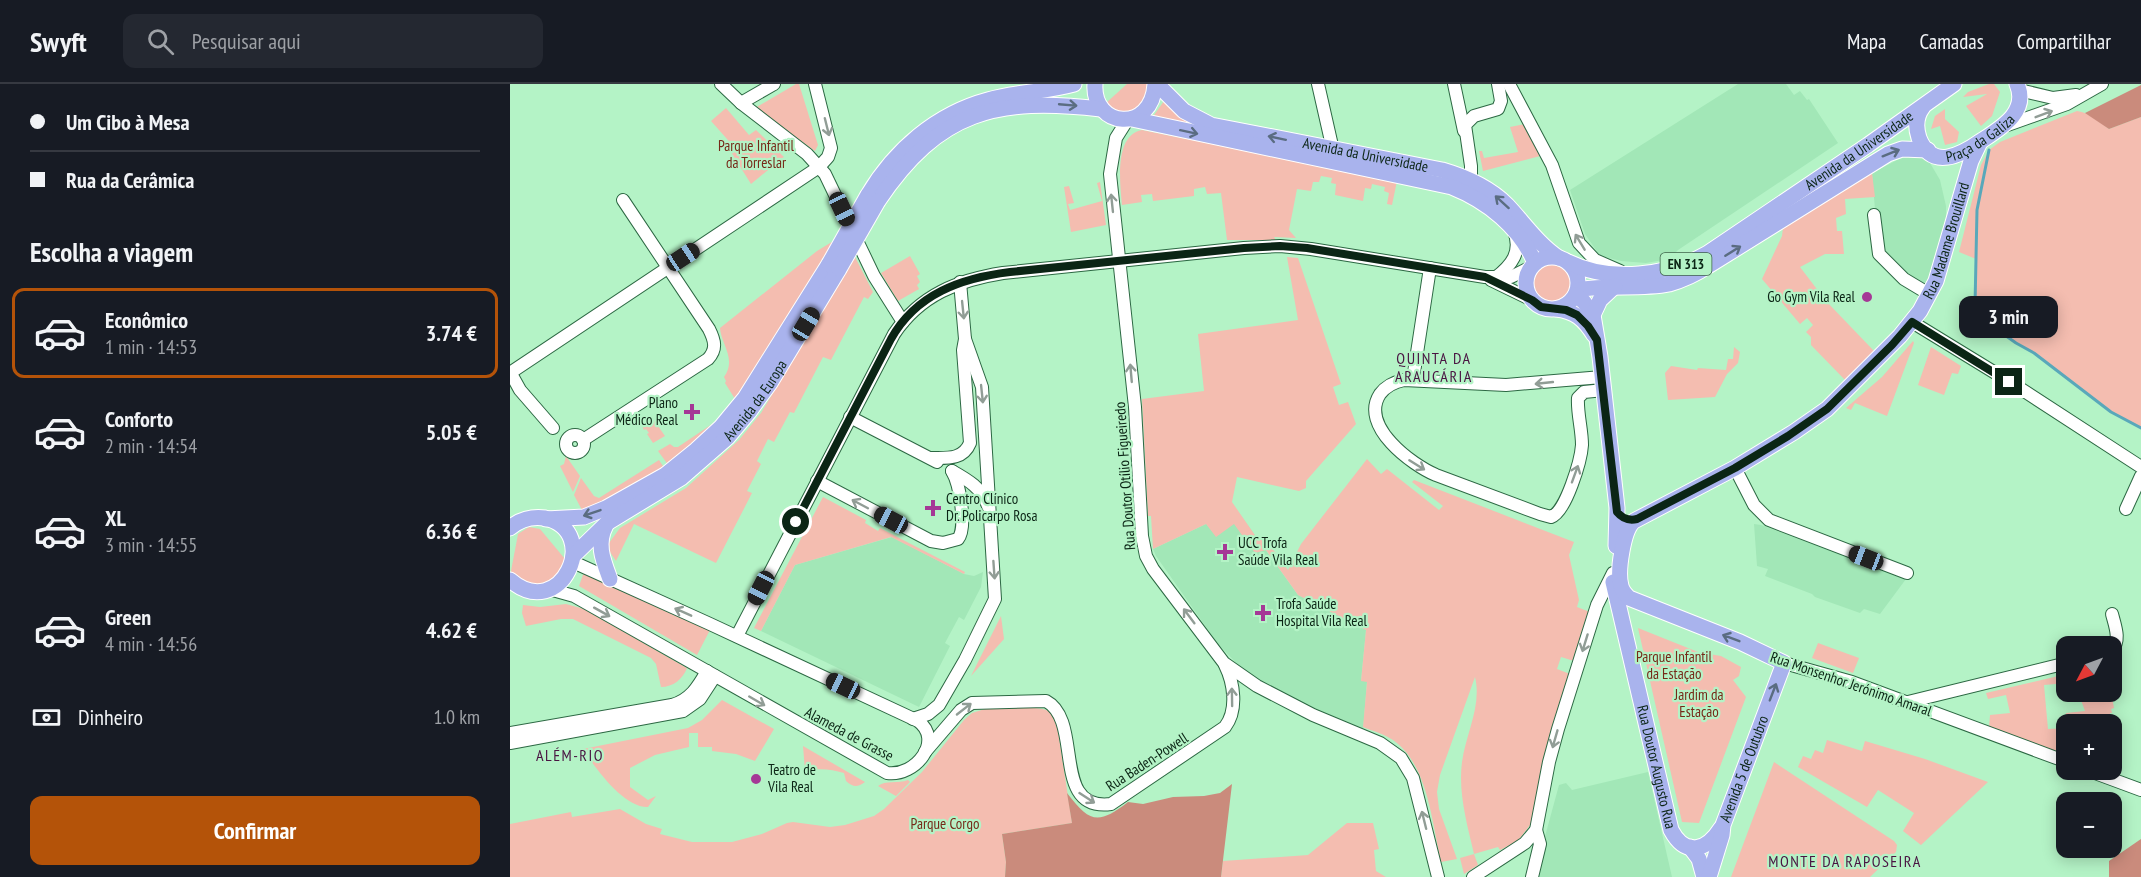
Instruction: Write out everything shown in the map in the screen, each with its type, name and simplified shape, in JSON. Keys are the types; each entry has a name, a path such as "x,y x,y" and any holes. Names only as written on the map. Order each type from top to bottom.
{"main road":[{"name":"Avenida da Europa","path":"549,589 560,583 568,574 573,559 607,523 681,478 710,454 738,425 770,383 873,198 883,172 903,149 948,116 987,100 1074,84"},
{"path":"1095,84 1095,95 1101,109"},
{"path":"1130,119 1139,116 1152,101 1156,84"},
{"name":"Avenida da Universidade","path":"1156,84 1184,111 1202,121 1333,150 1442,170 1471,181 1490,191 1506,204 1543,245 1564,260 1588,270 1627,274 1666,270 1702,256 1923,107"},
{"name":"EN 313","path":"1923,107 1954,84"},
{"name":"Praça da Galiza","path":"1923,107 1917,116 1920,141 1928,150 1940,157 1954,157 2002,127 2017,110 2018,87"},
{"name":"Avenida da Europa","path":"873,198 927,143 956,123 973,116 1006,107 1036,104 1101,109"},
{"name":"Avenida da Universidade","path":"1101,109 1115,117 1452,188 1480,200 1513,228 1528,249 1533,265"},
{"name":"Rua Madame Brouillard","path":"1637,519 1735,468 1788,436 1827,409 1892,345 1912,322 1940,270 1971,161 1980,142"},
{"name":"Avenida da Universidade","path":"1577,293 1595,287 1669,284 1690,276 1888,154 1902,149 1928,150"},
{"name":"EN 313","path":"1533,265 1549,257 1564,260"},
{"path":"1564,260 1577,275 1577,293 1593,315"},
{"path":"1533,265 1526,281 1527,292 1532,300 1541,307 1566,310 1577,315 1597,340"},
{"name":"Avenida da Europa","path":"511,525 535,517 546,519 584,517 606,508 665,475 721,427 741,404 834,266"},
{"path":"1593,315 1600,300 1615,286"},
{"path":"1556,309 1566,306 1577,293"},
{"name":"Rua Doutor Augusto Rua","path":"1593,315 1617,512 1613,583 1669,823 1677,839 1690,847 1699,859 1704,877"},
{"path":"1617,512 1625,519 1637,519"},
{"path":"546,519 563,529 573,546 573,559"},
{"path":"1636,602 1623,592 1620,576 1627,529 1637,519"},
{"path":"607,523 600,539 600,547 610,579"},
{"path":"510,580 528,591"},
{"path":"510,589 528,591 549,589"},
{"path":"1619,607 1636,602"},
{"name":"Rua Monsenhor Jerónimo Amaral","path":"1636,602 1740,642 1784,663"},
{"name":"Avenida 5 de Outubro","path":"1709,877 1723,825 1784,663"},
{"path":"1690,847 1702,847 1708,844 1723,825"}],"street":[{"path":"721,84 741,104 807,154 819,166 832,187 878,283 903,322"},
{"path":"741,104 774,84"},
{"path":"553,428 518,388 510,373 819,166 828,157 831,148 815,84"},
{"path":"1318,84 1333,150"},
{"path":"1454,84 1471,163 1471,181"},
{"path":"1465,132 1465,125 1470,119 1493,112 1499,107 1501,99 1498,84"},
{"path":"1509,84 1552,165 1579,243 1596,260 1627,274"},
{"path":"2002,127 2070,103 2102,84"},
{"path":"2018,87 2053,98 2083,94"},
{"name":"Rua Doutor Otílio Figueiredo","path":"1130,119 1118,132 1110,168 1135,410 1144,550 1153,569 1224,663 1257,686 1313,715 1380,742 1401,758 1413,778 1438,877"},
{"path":"583,440 700,364 713,352 714,341 709,329 623,200"},
{"path":"1874,215 1876,248 1879,254 1904,279 1929,294"},
{"path":"1490,277 1510,265 1515,257 1517,242 1513,228"},
{"path":"737,636 894,334 903,322 931,296 960,282 980,276 1010,272 1280,246 1490,277 1511,277 1533,265"},
{"path":"1413,379 1430,268"},
{"path":"1490,277 1532,300"},
{"path":"913,719 928,714 939,705 970,652 994,602 996,592 982,387 965,339 960,282"},
{"path":"1912,322 2141,467"},
{"path":"931,458 960,455 966,451 970,443 963,350 965,339"},
{"path":"1413,379 1482,385 1603,384 1581,394 1578,400 1582,438 1581,456 1564,503 1559,512 1551,517 1426,471 1399,451 1378,422 1376,405 1382,392 1396,382 1413,379"},
{"path":"850,417 931,458 969,481 981,492 990,513"},
{"path":"1735,468 1756,509 1769,520 1907,573"},
{"path":"817,482 931,541 950,542 958,539 961,534 959,490 952,471"},
{"path":"2126,509 2141,476"},
{"path":"573,559 610,579 921,723 926,731 925,753"},
{"path":"1532,877 1540,844 1536,830 1551,753 1598,603 1613,573"},
{"name":"Alameda de Grasse","path":"549,589 574,596 887,773 902,773 909,770 925,753"},
{"path":"1598,603 1604,598 1619,607"},
{"path":"2112,614 2117,636"},
{"name":"Rua Baden-Powell","path":"925,753 955,716 972,703 1046,701 1055,708 1062,721 1072,777 1077,789 1092,802 1111,804 1225,727 1230,718 1233,700 1231,681 1224,663"},
{"name":"Rua Monsenhor Jerónimo Amaral","path":"1784,663 1843,679 2056,758"},
{"path":"1906,702 2056,666"},
{"path":"510,733 672,705 684,700 711,674"},
{"path":"510,742 678,713 688,709 700,699 711,674"},
{"path":"1942,716 1939,703 1947,693"},
{"path":"2114,780 2141,790"},
{"path":"1473,877 1525,843 1536,830"}],"shaded area":[{"path":"1738,84 1786,84 1794,95 1800,91 1807,100 1809,99 1838,143 1678,250 1669,259 1646,263 1621,261 1598,253 1585,234 1570,190"},
{"path":"2141,85 2141,117 2109,129 2085,113"},
{"path":"1905,156 1920,157 1930,163 1940,180 1946,206 1946,225 1927,285 1912,279 1878,246 1872,173"},
{"name":"Trofa Saúde Hospital Vila Real","path":"1239,513 1298,595 1366,630 1361,681 1367,681 1363,731 1339,722 1264,684 1243,670 1218,644 1156,556 1153,549 1206,524"},
{"path":"1754,524 1906,579 1880,614 1864,609 1860,613 1815,597 1765,576 1768,569 1757,566"},
{"path":"892,537 964,574 974,576 983,572 981,587 964,620 959,617 945,643 950,646 919,707 761,631 795,565"},
{"path":"1648,772 1672,877 1534,877 1559,785 1566,783 1572,790"},
{"path":"1232,784 1221,877 1005,877 1006,862 1002,834 1072,823 1067,793 1088,815 1102,817 1128,802 1143,804 1173,797 1204,796 1220,793"},
{"path":"2141,839 2141,877 2109,877 2109,861 2113,858 2122,858 2122,852"}],"green space":[{"path":"799,84 818,145 815,151 755,108"},
{"path":"1127,84 1148,84 1145,101 1131,111 1122,112 1106,103"},
{"path":"1994,84 2000,92 1992,116 1981,126 1966,106 1987,94 1963,97 1968,92"},
{"path":"1164,101 1182,118 1207,130 1152,118"},
{"name":"Parque Infantil da Torreslar","path":"726,108 749,135 756,130 784,157 751,184 731,152 735,148 711,121"},
{"path":"1945,109 1945,119 1959,132 1957,142 1945,145 1940,126 1931,129 1935,116"},
{"path":"2077,111 2090,115 2109,129 2141,117 2141,428 2111,412 2034,353 1981,320 1975,306 1976,259 1959,252 1981,165 1989,150 2000,142"},
{"path":"1525,124 1544,155 1483,171 1479,151 1482,151 1484,158 1518,152 1510,127"},
{"path":"1142,130 1397,181 1392,205 1387,204 1389,193 1384,191 1385,187 1372,184 1371,189 1365,188 1363,201 1335,195 1336,184 1331,183 1332,178 1321,176 1319,182 1313,182 1311,191 1297,189 1289,230 1296,238 1227,240 1221,193 1207,194 1205,187 1194,189 1194,196 1153,201 1152,194 1141,195 1142,202 1122,205 1120,173 1123,150 1133,134"},
{"path":"1872,173 1875,197 1845,199 1846,214 1836,218 1837,231 1842,231 1844,254 1825,254 1800,267 1826,301 1874,351 1845,380 1811,345 1811,337 1806,332 1813,325 1807,318 1800,324 1762,279 1782,236 1783,228"},
{"path":"1100,182 1106,225 1071,232 1064,187 1069,186 1074,203 1068,204 1070,210 1102,201 1097,183"},
{"path":"835,240 748,382 735,399 725,383 724,377 728,370 729,358 720,328 817,251"},
{"path":"910,256 920,274 917,276 920,282 917,285 919,289 898,301 881,273"},
{"path":"855,257 873,292 868,299 864,297 831,360 823,357 794,413 790,412 774,442 768,439 757,461 761,464 747,491 752,493 716,563 634,524 616,561 610,552 609,543 620,528 686,488 739,440 761,413"},
{"path":"1287,257 1298,258 1341,384 1333,387 1339,405 1348,402 1356,424 1306,481 1306,488 1299,491 1237,477 1232,502 1259,541 1264,537 1288,570 1301,544 1367,459 1381,474 1387,469 1439,510 1443,506 1412,482 1414,480 1574,542 1569,555 1579,600 1577,607 1590,612 1574,661 1561,657 1557,669 1570,674 1540,778 1533,821 1518,841 1500,850 1498,847 1474,854 1462,797 1462,762 1475,709 1477,688 1475,677 1440,775 1437,792 1439,809 1457,859 1441,862 1427,795 1414,764 1393,740 1363,727 1367,682 1361,681 1366,630 1298,595 1266,550 1255,553 1234,524 1216,537 1206,524 1153,549 1151,516 1148,516 1142,399 1204,391 1198,334 1298,320"},
{"path":"1551,264 1566,271 1571,280 1571,290 1560,302 1551,303 1543,300 1533,285 1534,276 1539,269"},
{"path":"1913,341 1887,416 1855,403 1851,410 1846,408 1882,377"},
{"path":"1734,347 1740,352 1738,363 1727,374 1715,397 1668,400 1665,373 1671,366 1697,370 1698,368 1726,370 1728,359 1733,359"},
{"path":"1931,347 1961,366 1958,374 1952,373 1944,395 1918,385"},
{"path":"653,419 665,436 653,443 647,434 649,433 642,426"},
{"path":"718,420 669,466 658,451 670,444 678,447"},
{"path":"566,456 580,476 573,492 560,466 564,464"},
{"path":"659,460 665,469 583,512 574,495 581,478 594,496 599,498"},
{"path":"823,497 866,520 865,523 878,531 880,528 965,572 964,574 891,537 795,565 761,631 754,628"},
{"path":"529,527 540,529 565,559 555,581 532,586 511,571 518,534"},
{"path":"584,572 710,630 697,655 579,586"},
{"path":"566,604 584,609 687,668 685,672 673,684 661,687 656,664 651,658 573,619 526,626 522,613 523,605 540,607"},
{"path":"1001,616 1004,639 971,676"},
{"name":"Jardim da Estação","path":"1638,628 1698,652 1721,656 1741,667 1739,676 1733,680 1746,697 1699,823 1682,822"},
{"path":"1818,643 1859,658 1853,673 1812,658"},
{"path":"2056,677 2056,684 2044,685 2048,729 2056,729 2056,752 1989,727 1990,715 2010,713 2006,695 1988,699 1986,693"},
{"path":"722,700 774,729 755,761 736,754 712,751 712,747 698,747 698,733 689,733 689,747 655,755 630,768 630,787 648,800 656,796 648,807 629,801 611,786 583,749 688,728 702,720"},
{"path":"2082,702 2113,702 2114,708 2111,709 2110,714 2066,714 2085,711"},
{"name":"Parque Corgo","path":"988,708 1038,708 1050,712 1057,724 1072,823 1002,834 1006,862 1005,877 510,877 510,824 571,812 572,817 620,809 646,824 662,829 660,834 692,842 732,842 762,834 787,823 830,827 874,816 922,772 964,720 972,713"},
{"path":"1827,740 1862,751 1865,741 1925,759 1988,782 1921,845 1903,831 1914,813 1878,790 1867,807 1798,767 1803,756 1811,759 1815,750 1823,753"},
{"path":"803,746 865,782 855,786 846,781 844,773 825,769 805,771"},
{"path":"1774,762 1894,841 1897,845 1896,852 1870,877 1731,877"},
{"path":"908,780 910,782 896,796 878,786 884,783"},
{"path":"1347,823 1373,823 1379,849 1374,850 1376,871 1386,877 1221,877 1223,861 1308,855"},
{"path":"1474,854 1478,865 1464,874 1460,858"}],"waterway":[{"path":"1989,150 1977,210 1975,306 1978,316 2034,353 2111,412 2141,428"}],"place":[{"name":"Go Gym Vila Real","path":"1867,297"},
{"name":"Plano Médico Real","path":"692,412"},
{"name":"Centro Clínico Dr. Policarpo Rosa","path":"933,508"},
{"name":"UCC Trofa Saúde Vila Real","path":"1225,552"},
{"name":"Trofa Saúde Hospital Vila Real","path":"1263,613"},
{"name":"Teatro de Vila Real","path":"756,779"}],"district":[{"name":"QUINTA DA ARAUCÁRIA","path":"1434,367"},
{"name":"ALÉM-RIO","path":"570,755"},
{"name":"MONTE DA RAPOSEIRA","path":"1845,861"}],"route":[{"path":"796,522 891,339 903,322 926,300 950,285 980,276 1010,272 1280,246 1485,277 1532,300 1541,307 1572,312 1585,322 1597,340 1617,512 1630,520 1637,519 1735,468 1827,409 1912,322 2009,382"}],"park label":[{"name":"Parque Infantil da Estação","path":"1674,666"}]}
